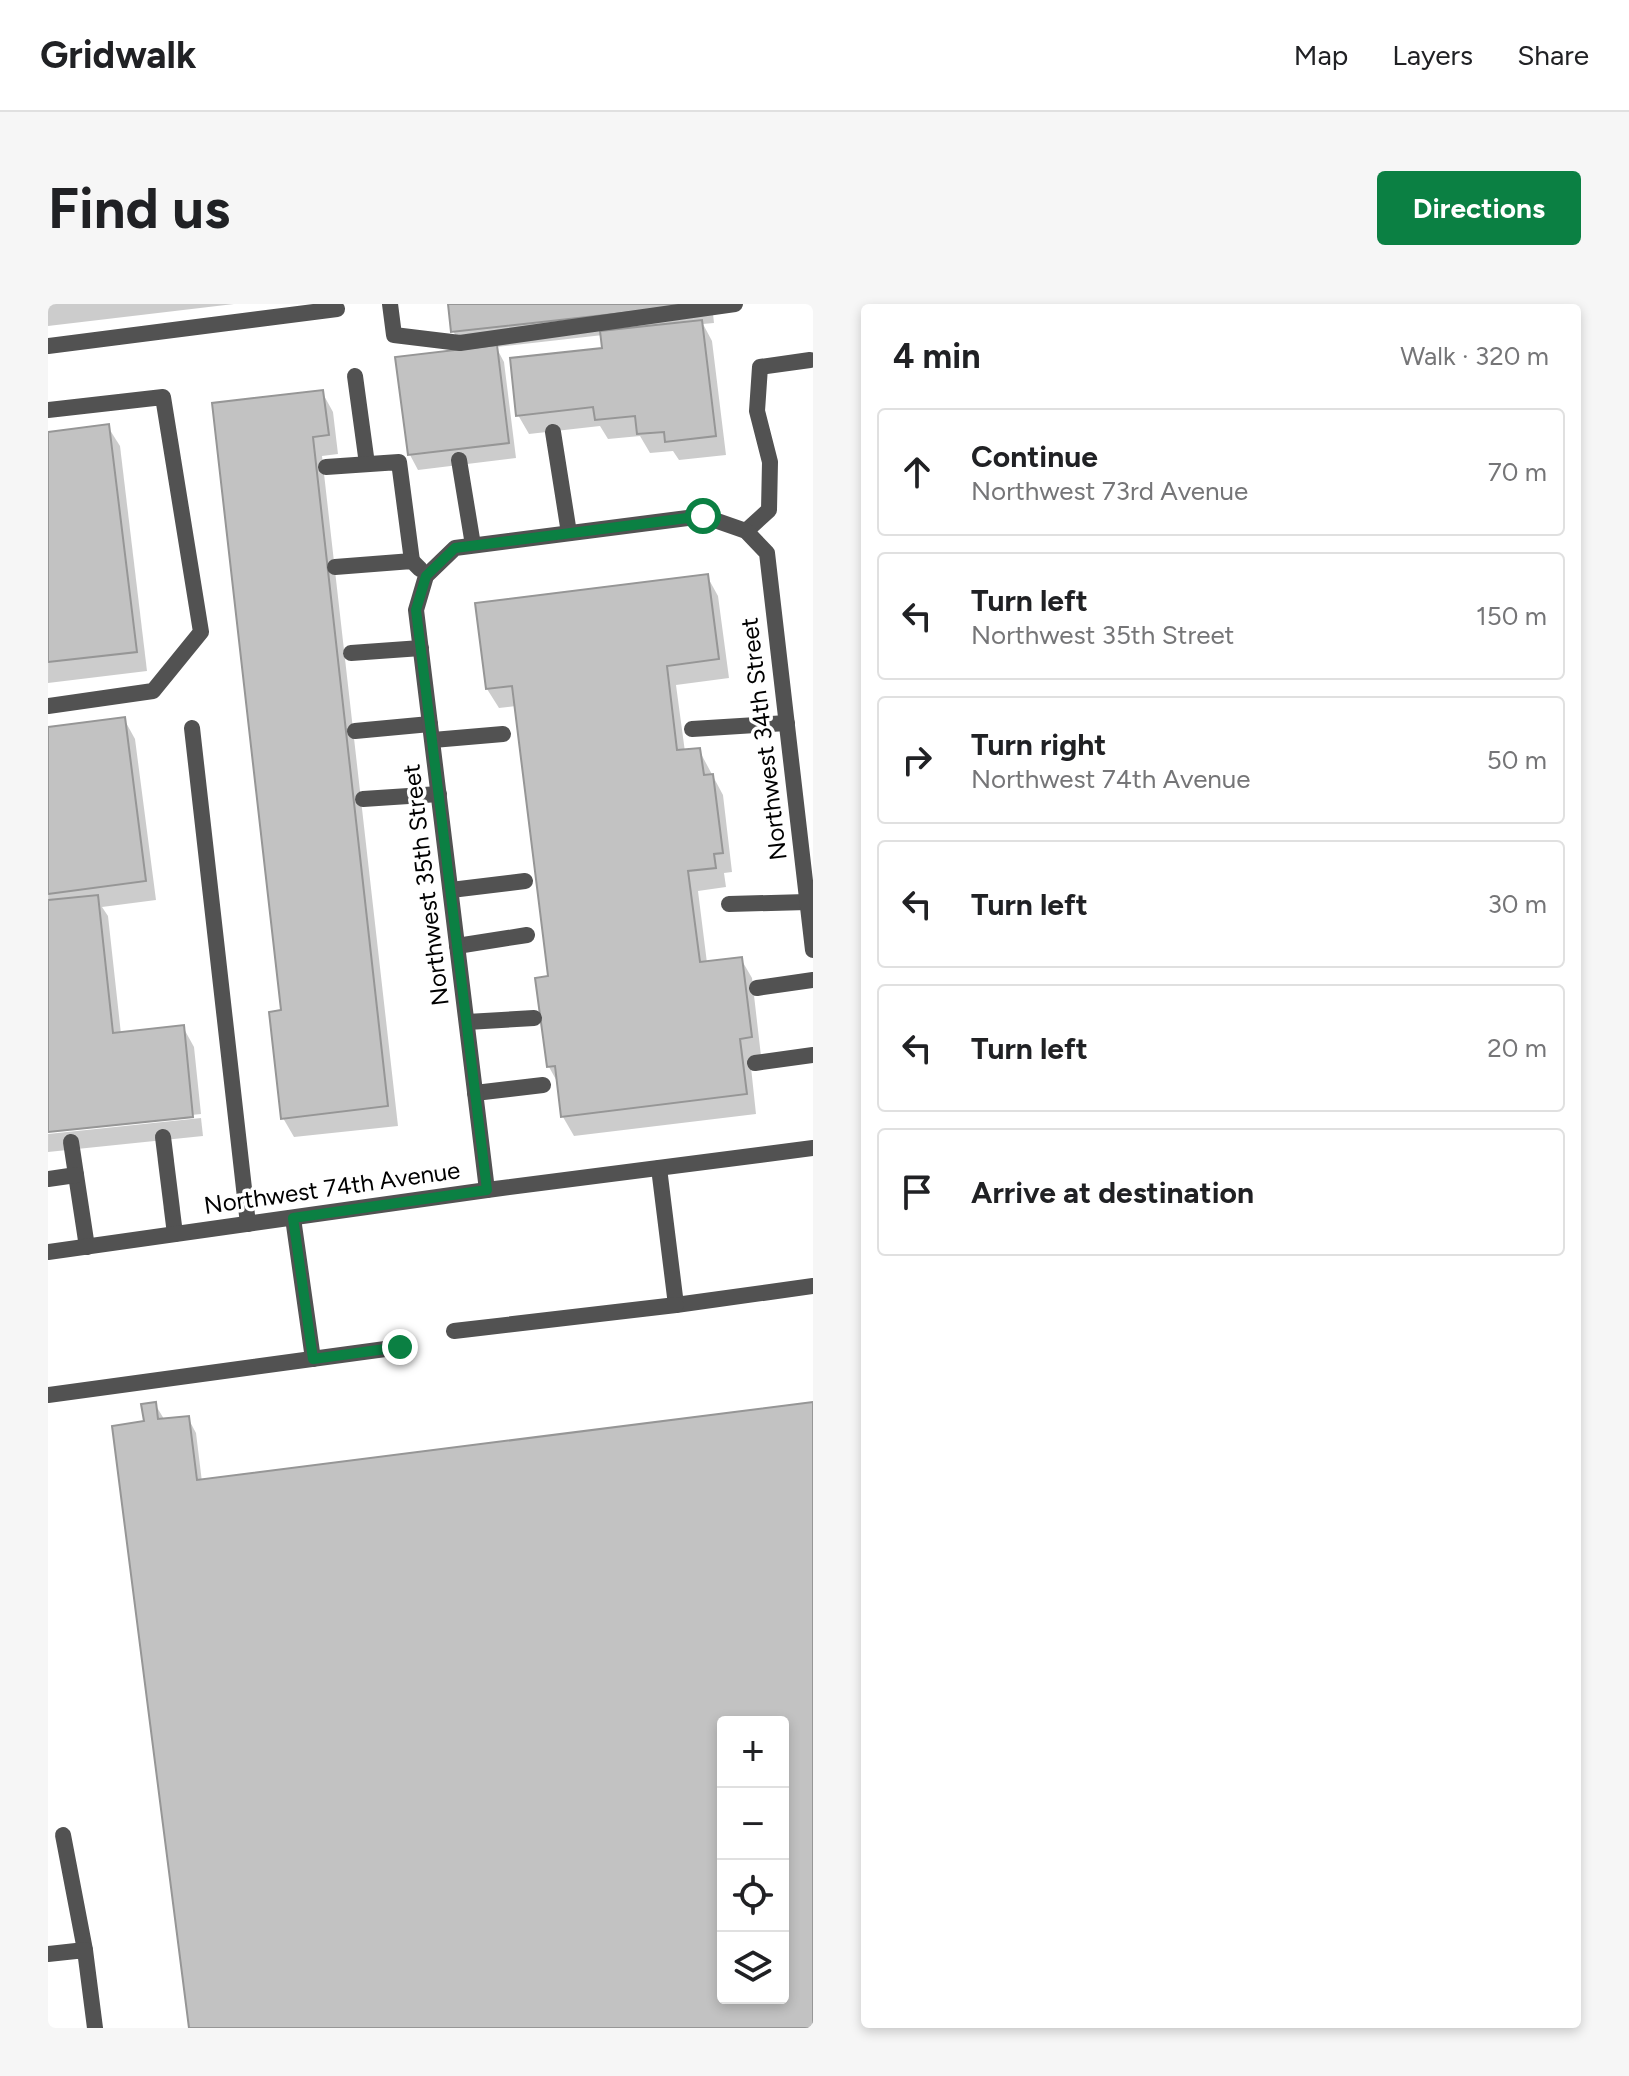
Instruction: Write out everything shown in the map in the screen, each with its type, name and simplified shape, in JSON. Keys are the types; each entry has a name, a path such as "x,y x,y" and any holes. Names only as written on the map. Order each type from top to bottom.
{"street":[{"path":"390,304 394,335 460,343 735,304"},
{"path":"48,346 337,309"},
{"path":"326,467 399,462 412,561 426,576 455,548 473,545 703,516 746,531 769,510 770,462 757,411 760,367 810,360"},
{"path":"355,376 367,464"},
{"path":"48,410 163,397 201,632 153,691 48,706"},
{"path":"553,432 569,533"},
{"path":"459,460 473,545"},
{"name":"Northwest 34th Street","path":"746,531 767,553 813,950"},
{"path":"335,567 412,561"},
{"name":"Northwest 35th Street","path":"426,576 416,610 487,1190"},
{"path":"351,653 421,648"},
{"path":"692,729 787,723"},
{"path":"192,728 248,1224"},
{"path":"355,731 503,734"},
{"path":"363,799 439,794"},
{"path":"451,890 525,881"},
{"path":"729,904 807,902"},
{"path":"457,946 527,935"},
{"path":"757,988 813,980"},
{"path":"467,1022 534,1018"},
{"path":"755,1063 813,1055"},
{"path":"475,1093 543,1085"},
{"path":"163,1137 175,1234"},
{"path":"71,1142 87,1247"},
{"name":"Northwest 74th Avenue","path":"48,1252 813,1148"},
{"path":"659,1168 676,1305"},
{"path":"48,1179 76,1175"},
{"path":"293,1218 313,1359"},
{"path":"454,1331 813,1286"},
{"path":"48,1395 400,1347"},
{"path":"63,1835 85,1950 95,2028"},
{"path":"48,1954 85,1950"}],"building":[{"path":"448,304 704,304 451,332"},
{"path":"702,320 716,436 665,442 664,432 637,434 635,416 595,420 593,407 516,416 510,358 602,348 600,331"},
{"path":"497,345 509,443 408,455 395,357"},
{"path":"323,390 329,435 313,437 388,1106 281,1119 269,1012 281,1010 212,403"},
{"path":"109,424 137,652 48,662 48,432"},
{"path":"708,574 719,659 667,666 677,750 700,748 704,775 713,774 723,853 714,854 716,868 688,871 700,962 742,957 752,1037 740,1039 747,1094 561,1117 555,1066 547,1067 535,978 548,976 512,686 486,689 475,603"},
{"path":"125,717 146,881 48,894 48,727"},
{"path":"98,895 113,1033 184,1025 193,1117 48,1132 48,900"},
{"path":"156,1402 158,1419 189,1416 197,1480 813,1402 813,2028 189,2028 112,1426 144,1421 141,1404"}],"route":[{"path":"400,1347 313,1359 293,1218 487,1190 416,610 426,576 455,548 703,516"}]}
